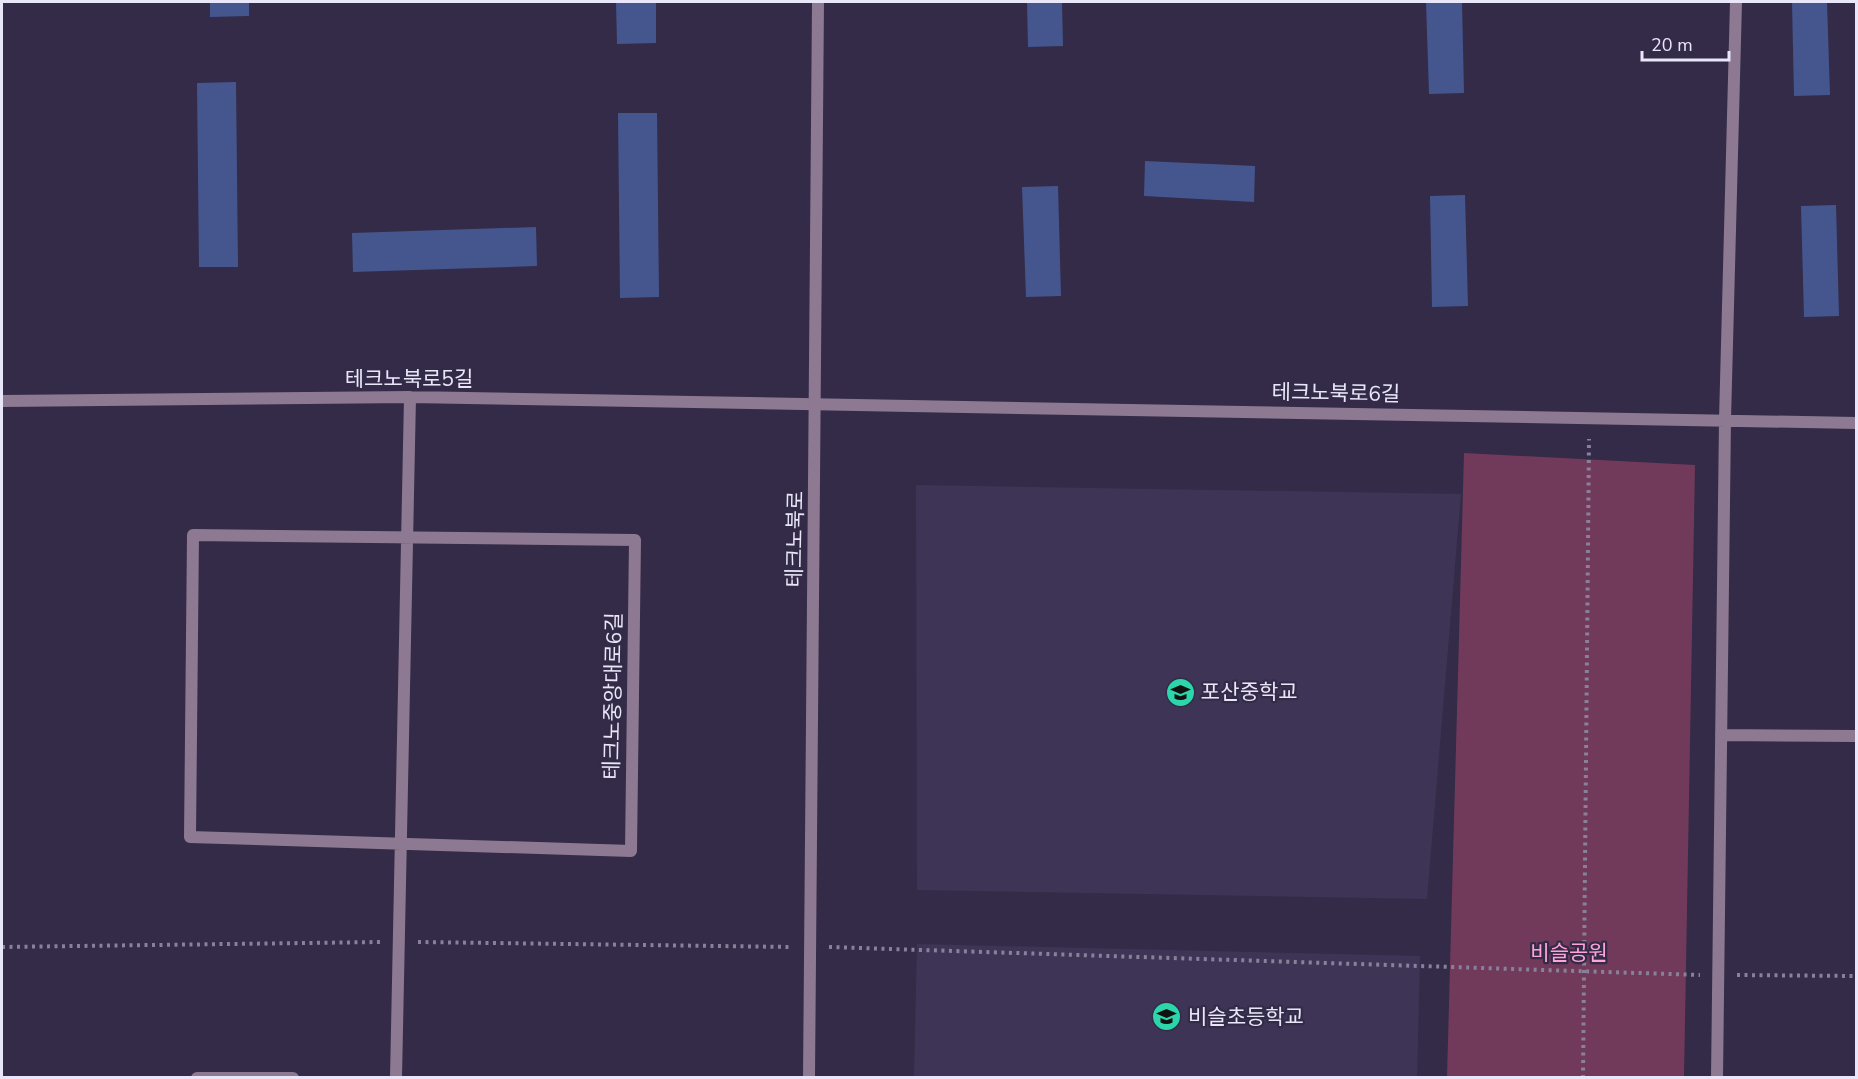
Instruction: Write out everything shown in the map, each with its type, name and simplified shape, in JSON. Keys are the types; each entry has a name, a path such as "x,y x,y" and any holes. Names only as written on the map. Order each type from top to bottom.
{"street":[{"name":"테크노북로","path":"809,1077 818,2"},
{"path":"1717,1077 1725,420 1736,2"},
{"name":"테크노북로5길","path":"2,401 410,397 816,403"},
{"path":"396,1077 410,397"},
{"name":"테크노북로6길","path":"816,403 1857,423"},
{"name":"테크노중앙대로6길","path":"193,535 635,540 631,851 400,844 190,837 193,535"},
{"path":"1721,735 1857,736"},
{"path":"197,1077 293,1077"}],"path":[{"path":"1583,1077 1586,971 1589,417"},
{"path":"2,947 398,942 811,947 1719,975 1857,976"}],"shaded area":[{"name":"포산중학교","path":"916,485 1461,494 1427,899 917,890"},
{"name":"비슬초등학교","path":"917,944 1420,956 1417,1077 914,1077"}],"green space":[{"name":"비슬공원","path":"1464,453 1695,465 1684,1077 1447,1077"}],"building":[{"path":"210,2 249,2 249,16 210,17"},
{"path":"616,2 656,2 656,43 617,44"},
{"path":"1027,2 1062,2 1063,46 1028,47"},
{"path":"1426,2 1462,2 1464,93 1429,94"},
{"path":"1792,2 1827,2 1830,95 1794,96"},
{"path":"236,82 238,267 199,267 197,83"},
{"path":"618,113 657,113 659,297 620,298"},
{"path":"1145,161 1255,166 1254,202 1144,196"},
{"path":"1058,186 1061,296 1026,297 1022,187"},
{"path":"1465,195 1468,306 1432,307 1430,196"},
{"path":"1836,205 1839,316 1804,317 1801,206"},
{"path":"536,227 537,266 353,272 352,233"}],"place":[{"name":"포산중학교","path":"1180,692"},
{"name":"비슬초등학교","path":"1167,1017"}]}
